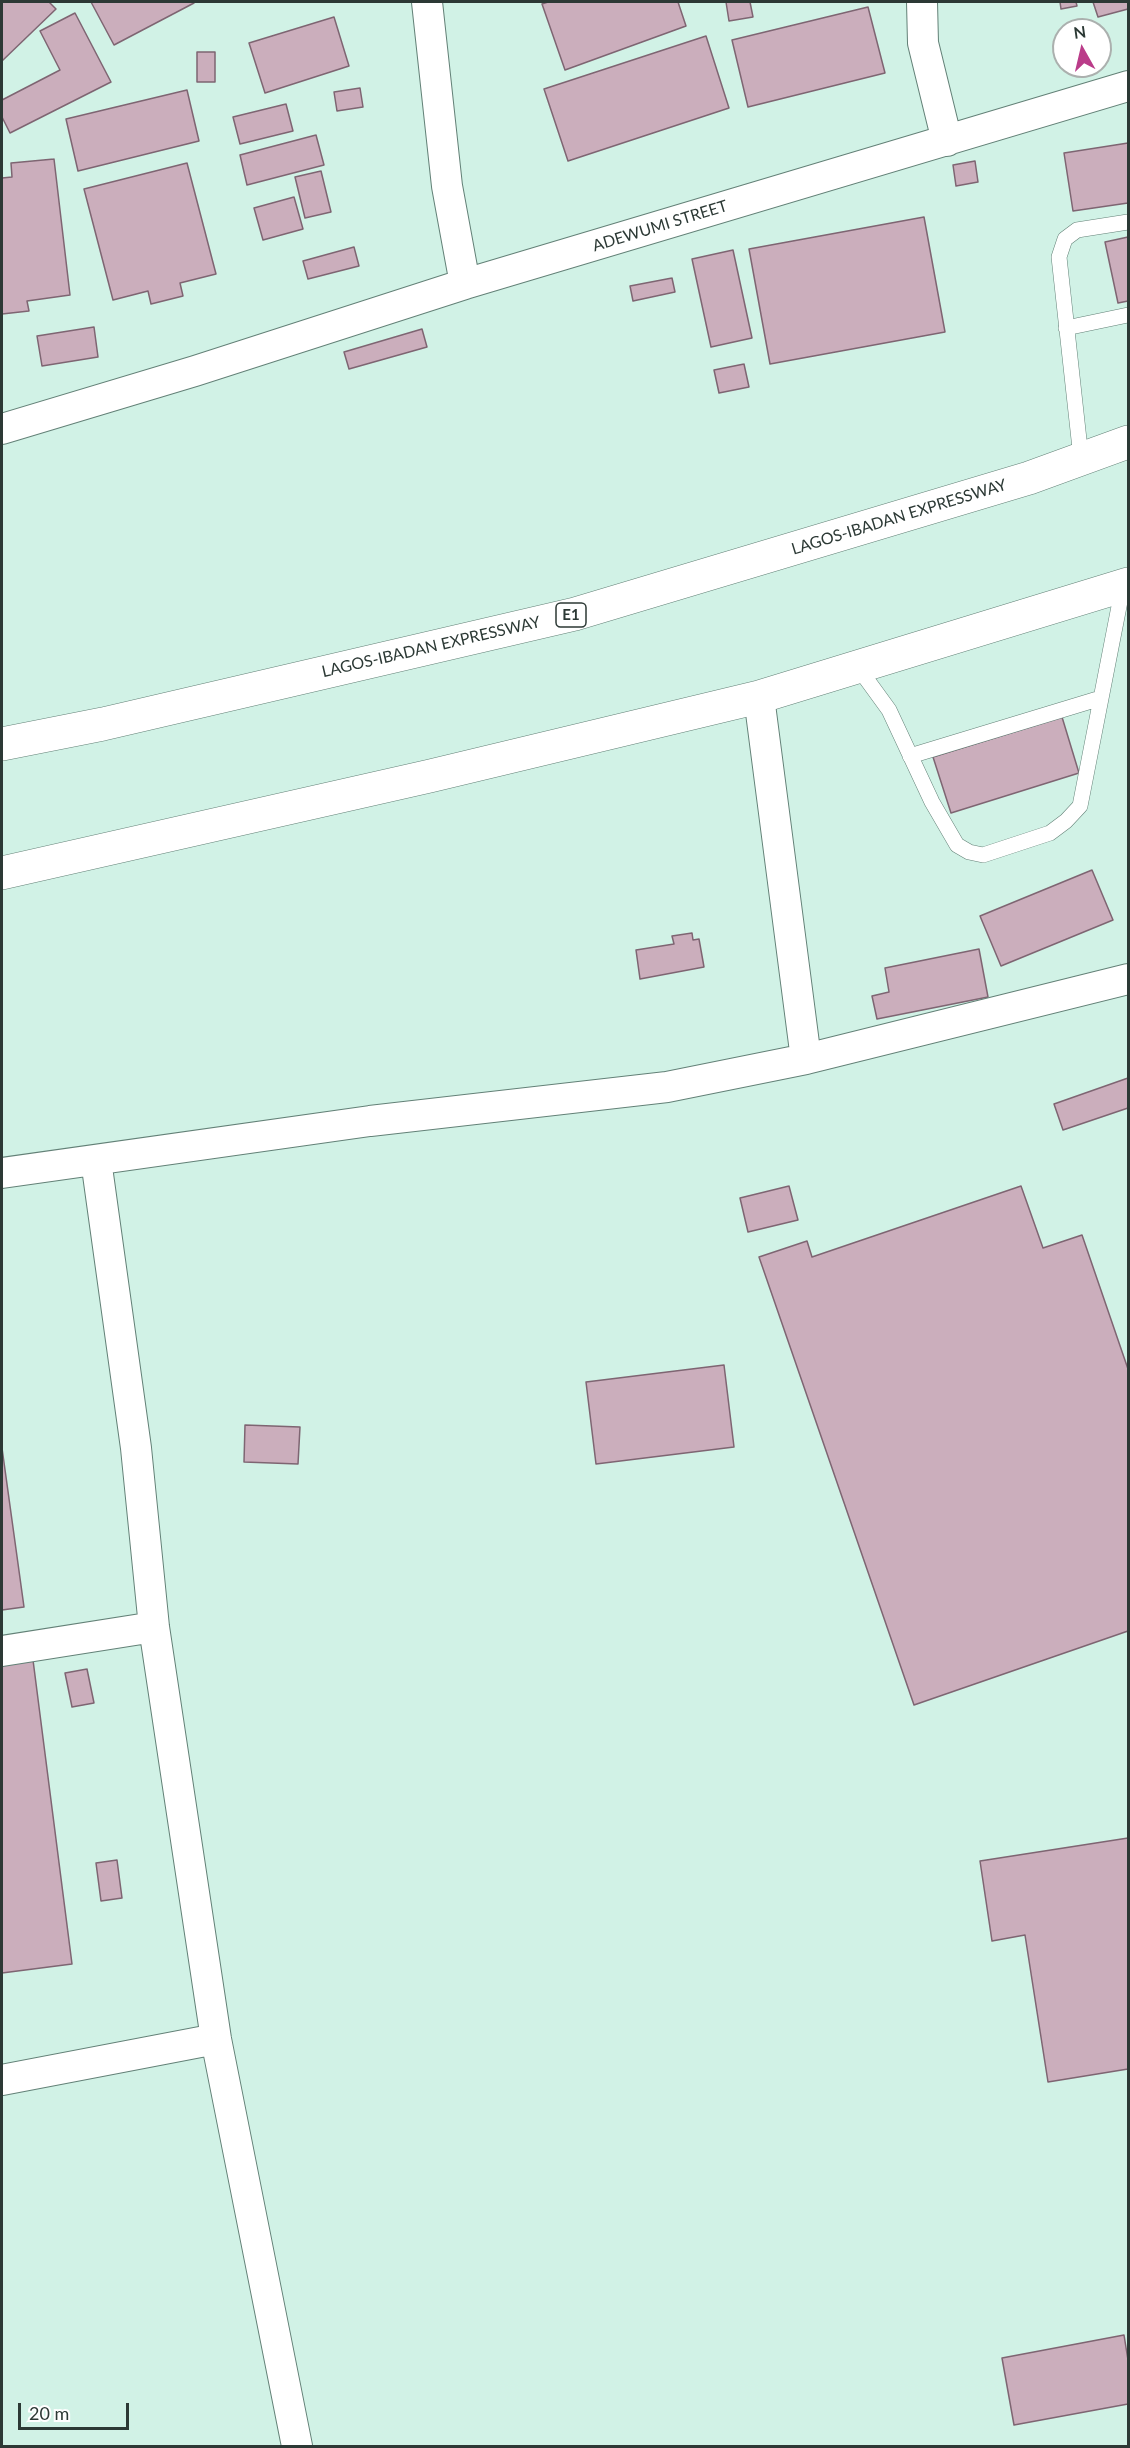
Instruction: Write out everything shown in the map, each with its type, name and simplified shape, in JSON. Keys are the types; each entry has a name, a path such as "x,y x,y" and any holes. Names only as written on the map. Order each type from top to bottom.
{"highway":[{"name":"LAGOS-IBADAN EXPRESSWAY","path":"2,744 103,724 575,614 1029,478 1128,442"},
{"path":"2,873 430,776 759,697 1126,585"}],"street":[{"path":"427,2 447,186 465,284"},
{"path":"921,2 923,43 947,141"},
{"name":"ADEWUMI STREET","path":"2,429 465,284 1128,86"},
{"path":"759,697 806,1059"},
{"path":"2,1173 370,1121 667,1087 806,1059 1128,979"},
{"path":"96,1160 136,1448 154,1627 216,2038 297,2446"},
{"path":"2,1651 154,1627"},
{"path":"2,2080 216,2038"}],"lane":[{"path":"1082,458 1059,256 1065,239 1077,230 1128,222"},
{"path":"1066,328 1128,315"},
{"path":"856,666 889,710 910,756 957,845 969,852 983,855 1050,833 1080,806 1126,585"},
{"path":"910,756 1101,698"}],"building":[{"path":"2,2 49,2 56,9 2,61"},
{"path":"91,2 193,2 194,3 114,45"},
{"path":"548,2 678,2 686,26 565,70 542,4"},
{"path":"726,2 750,2 753,17 729,21"},
{"path":"1060,2 1076,2 1077,6 1061,9"},
{"path":"1093,2 1128,2 1128,9 1098,17"},
{"path":"868,7 885,73 748,107 732,40"},
{"path":"75,13 111,82 10,133 2,117 2,100 60,70 40,31"},
{"path":"334,17 349,66 265,93 249,43"},
{"path":"706,36 729,108 568,161 544,89"},
{"path":"197,52 215,52 215,82 197,82"},
{"path":"360,88 363,107 337,111 334,92"},
{"path":"187,90 199,141 78,171 66,119"},
{"path":"286,104 293,131 240,144 233,117"},
{"path":"316,135 324,165 247,185 240,155"},
{"path":"1128,143 1128,203 1073,211 1064,153"},
{"path":"54,159 70,295 27,301 29,311 2,314 2,178 12,177 11,163"},
{"path":"975,161 978,182 956,186 953,165"},
{"path":"187,163 216,274 180,283 183,296 151,304 148,291 113,300 84,189"},
{"path":"321,171 331,212 305,218 295,177"},
{"path":"294,197 303,229 263,240 254,208"},
{"path":"924,217 945,332 770,364 749,249"},
{"path":"1128,237 1128,301 1118,303 1105,242"},
{"path":"354,247 359,266 308,279 303,261"},
{"path":"733,250 752,338 711,347 692,259"},
{"path":"672,278 675,292 633,301 630,286"},
{"path":"94,327 98,357 42,366 37,336"},
{"path":"422,329 427,347 349,369 344,352"},
{"path":"744,364 749,387 719,393 714,370"},
{"path":"1062,717 1079,773 951,813 933,757"},
{"path":"1092,870 1113,920 1001,966 980,916"},
{"path":"692,933 693,940 699,939 704,967 640,979 636,950 674,944 672,936"},
{"path":"979,949 988,997 877,1019 872,996 889,992 885,968"},
{"path":"1128,1078 1128,1108 1063,1130 1054,1104"},
{"path":"789,1186 798,1220 748,1232 740,1198"},
{"path":"1021,1186 1043,1248 1082,1235 1128,1369 1128,1631 914,1705 759,1257 807,1241 812,1257"},
{"path":"724,1365 734,1447 596,1464 586,1382"},
{"path":"245,1425 300,1427 298,1464 244,1462"},
{"path":"2,1448 24,1607 2,1610"},
{"path":"33,1660 72,1964 2,1973 2,1664"},
{"path":"87,1669 94,1703 72,1707 65,1673"},
{"path":"1128,1838 1128,2069 1048,2082 1025,1935 992,1941 980,1861"},
{"path":"117,1860 122,1898 101,1901 96,1863"},
{"path":"1124,2335 1128,2360 1128,2404 1014,2425 1002,2358"}]}
